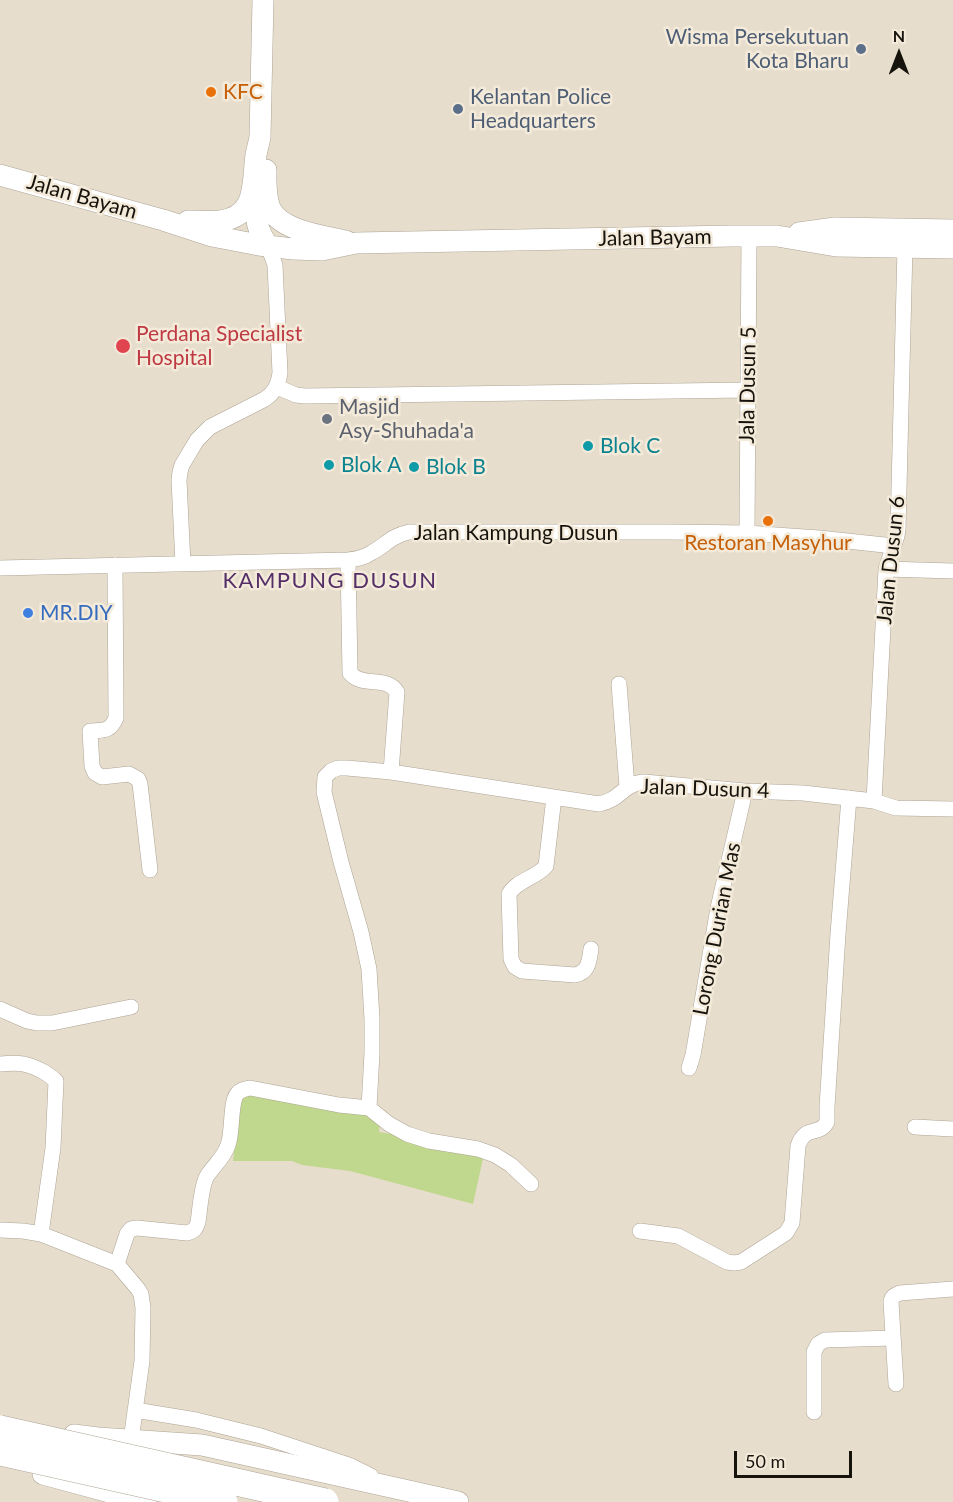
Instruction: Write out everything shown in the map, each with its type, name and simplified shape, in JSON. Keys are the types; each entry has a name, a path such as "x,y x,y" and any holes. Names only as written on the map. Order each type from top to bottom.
{"highway":[{"path":"0,1429 325,1502"},
{"path":"0,1452 224,1502"}],"main road":[{"path":"260,137 263,0"},
{"name":"Jalan Bayam","path":"163,220 212,222 235,217 249,202 255,184 256,155 260,137"},
{"name":"Jalan Bayam","path":"260,137 265,156 267,198 270,209 277,219 304,231 356,243"},
{"name":"Jalan Bayam","path":"0,175 163,220 212,236 268,246 321,250 356,243 749,236 777,236 836,246 905,247 951,244"},
{"path":"255,184 259,233 268,246"},
{"path":"777,236 835,228 920,229 953,225"},
{"path":"920,229 951,244"},
{"path":"0,1422 43,1431 98,1438 202,1445 458,1502"},
{"path":"162,1502 121,1480 116,1473 116,1466 118,1459 128,1450 163,1442"},
{"path":"0,1463 146,1502"}],"street":[{"name":"Jala Dusun 5","path":"747,533 749,236"},
{"path":"183,564 179,480 182,465 197,440 210,427 265,399 277,387 280,373 275,265 268,246"},
{"name":"Jalan Dusun 6","path":"874,801 886,569 898,529 905,247"},
{"path":"277,387 296,395 305,396 748,390"},
{"name":"Jalan Kampung Dusun","path":"0,568 348,560 372,553 390,539 409,532 747,533 894,546"},
{"path":"348,560 350,674 356,680 386,683 395,688 397,692 391,772"},
{"path":"115,565 116,718 113,726 106,730 90,731 92,766 95,773 102,777 129,774 138,779 150,870"},
{"path":"886,569 953,571"},
{"path":"620,684 627,788"},
{"name":"Jalan Dusun 4","path":"369,1108 372,1053 369,969 324,792 326,777 331,771 338,768 391,772 599,804 617,797 634,783 644,782 745,791 803,793 874,801 896,808 953,809"},
{"name":"Lorong Durian Mas","path":"689,1068 718,908 745,791"},
{"path":"554,797 546,866 514,887 509,894 511,959 515,967 522,971 575,975 586,970 591,949"},
{"path":"640,1231 678,1236 726,1262 734,1263 741,1262 786,1233 792,1223 800,1140 805,1134 822,1129 828,1122 838,934 849,798"},
{"path":"0,1009 27,1021 52,1023 131,1007"},
{"path":"0,1064 31,1065 56,1081 53,1148 41,1234"},
{"path":"117,1264 130,1229 187,1233 196,1228 204,1182 228,1147 235,1099 240,1091 250,1088 339,1105 369,1108 389,1124 407,1134 429,1141 478,1149 495,1155 511,1165 531,1184"},
{"path":"915,1127 953,1129"},
{"path":"0,1230 41,1234 117,1264 138,1288 143,1308 142,1361 131,1440"},
{"path":"896,1384 892,1298 896,1294 953,1289"},
{"path":"814,1412 814,1352 818,1344 825,1340 893,1338"},
{"path":"135,1410 196,1420 261,1436 349,1465 397,1488"}],"green space":[{"path":"254,1094 381,1116 379,1132 484,1154 473,1204 350,1171 302,1165 292,1161 233,1161 240,1099"}],"place":[{"name":"Wisma Persekutuan Kota Bharu","path":"861,49"},
{"name":"KFC","path":"211,92"},
{"name":"Kelantan Police Headquarters","path":"458,109"},
{"name":"Perdana Specialist Hospital","path":"123,346"},
{"name":"Masjid Asy-Shuhada'a","path":"327,419"},
{"name":"Blok C","path":"588,446"},
{"name":"Blok A","path":"329,465"},
{"name":"Blok B","path":"414,467"},
{"name":"Restoran Masyhur","path":"768,521"},
{"name":"MR.DIY","path":"28,613"}],"district":[{"name":"KAMPUNG DUSUN","path":"330,581"}]}
